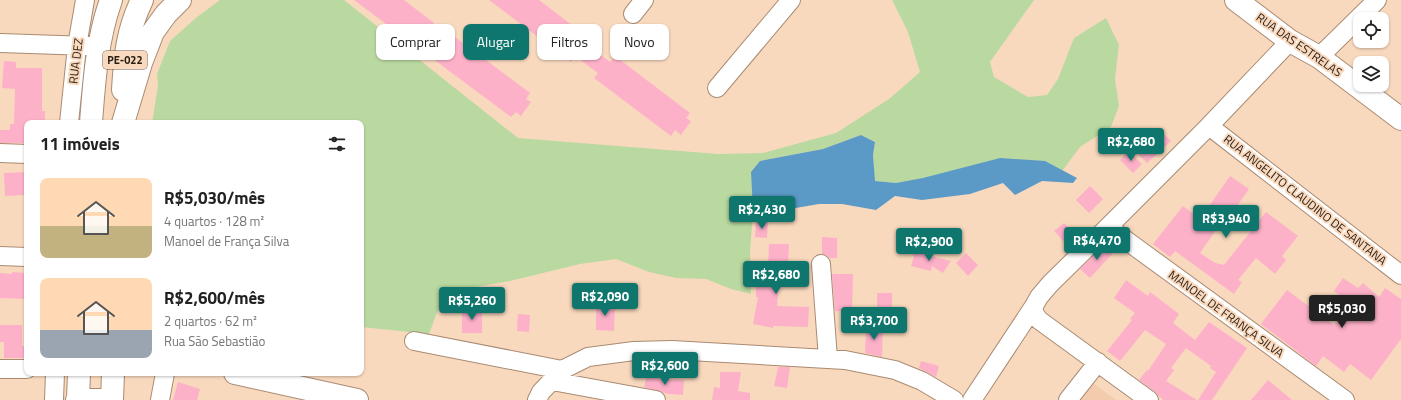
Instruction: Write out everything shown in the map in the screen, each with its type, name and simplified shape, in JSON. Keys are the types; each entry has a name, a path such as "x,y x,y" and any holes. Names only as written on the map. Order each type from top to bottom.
{"main road":[{"name":"PE-022","path":"91,120 94,80 106,13 111,0"},
{"name":"PE-022","path":"122,120 125,58 128,37 134,17 142,0"},
{"path":"123,120 141,63 153,32 166,14 180,0"},
{"name":"RUA DAS ESTRELAS","path":"1236,0 1290,41 1319,57 1401,118"},
{"path":"79,376 78,400 112,400 113,376"},
{"path":"249,376 357,400"}],"street":[{"name":"RUA DEZ","path":"69,120 77,46 85,0"},
{"path":"717,88 791,0"},
{"path":"1319,57 1377,0"},
{"path":"972,400 1036,313 1039,297 1050,284 1209,126 1290,41"},
{"path":"0,43 100,47"},
{"name":"RUA ANGELITO CLAUDINO DE SANTANA","path":"1209,126 1401,275"},
{"path":"0,153 24,154"},
{"name":"MANOEL DE FRANÇA SILVA","path":"1108,227 1344,400"},
{"path":"0,256 24,257"},
{"path":"821,264 828,359"},
{"path":"1036,313 1149,400"},
{"path":"414,341 656,400"},
{"path":"538,400 541,392 557,375 588,357 634,351 672,350 845,360 895,370 922,381 954,400"},
{"path":"1068,400 1098,362"},
{"path":"0,369 24,369"},
{"path":"54,400 55,376"},
{"path":"160,400 164,376"}],"shaded area":[{"path":"1090,381 1116,400 1076,400"}],"green space":[{"path":"220,0 344,0 376,25 376,60 420,60 518,138 718,154 763,153 836,133 889,99 920,72 908,32 892,0 1034,0 990,62 994,77 1028,97 1047,95 1058,79 1074,38 1106,18 1119,45 1115,79 1119,106 1111,127 1080,147 1060,174 896,183 874,181 873,155 875,142 861,135 823,149 760,161 753,210 750,253 751,294 731,289 706,279 676,278 649,272 616,259 580,264 510,281 475,287 442,299 429,334 364,327 364,120 152,120 158,85 157,74 170,41 197,17"}],"water":[{"path":"861,135 875,142 873,155 875,181 896,183 923,178 1000,158 1045,161 1077,178 1073,183 1042,181 1015,195 1003,183 970,194 922,200 895,196 876,210 842,204 819,204 761,214 753,210 751,172 760,161 823,149"}],"building":[{"path":"354,0 404,0 434,23 433,24 386,24"},
{"path":"489,0 539,0 570,24 537,24 537,36 529,30 529,24 521,24"},
{"path":"455,37 463,43 463,60 486,60 530,93 526,99 531,102 521,116 516,112 511,117 435,60 455,60"},
{"path":"602,56 610,62 612,60 620,60 690,113 686,118 691,121 681,135 675,130 671,136 594,78 598,73 580,60 602,60"},
{"path":"4,61 16,62 16,68 42,68 42,111 45,111 45,120 24,120 24,143 0,143 0,130 10,130 10,124 14,124 15,89 2,88"},
{"path":"1161,131 1171,141 1147,163 1138,154"},
{"path":"1128,151 1142,164 1133,173 1120,160"},
{"path":"24,172 24,195 5,196 4,173"},
{"path":"1230,176 1249,189 1228,219 1225,217 1200,253 1215,263 1224,265 1266,212 1298,236 1282,256 1286,260 1275,274 1256,258 1238,280 1242,282 1234,294 1175,251 1170,257 1153,244 1183,206 1200,219"},
{"path":"1090,186 1103,199 1089,213 1076,200"},
{"path":"756,221 768,222 767,238 755,237"},
{"path":"1064,223 1073,233 1063,241 1054,231"},
{"path":"822,237 837,238 837,258 830,258 822,254"},
{"path":"769,244 789,244 788,263 781,263 777,306 809,307 808,327 773,326 773,328 753,324 758,297 756,297 756,284 758,284 759,268 768,268"},
{"path":"1105,244 1114,252 1090,278 1080,269"},
{"path":"914,251 951,261 943,273 932,266 931,271 911,266"},
{"path":"966,253 978,265 968,276 956,263"},
{"path":"12,272 24,273 24,299 0,298 0,273 12,274"},
{"path":"832,274 853,274 852,312 835,311"},
{"path":"1343,278 1358,288 1363,283 1379,297 1385,288 1401,299 1401,339 1371,380 1350,364 1344,372 1323,356 1316,366 1261,324 1287,290 1334,325 1352,305 1334,291"},
{"path":"1126,280 1148,296 1150,292 1179,314 1173,323 1195,340 1209,322 1247,348 1212,400 1198,400 1216,372 1210,368 1211,366 1186,348 1171,368 1174,370 1166,381 1197,400 1163,400 1139,380 1147,370 1148,371 1166,344 1145,330 1120,361 1107,351 1132,320 1130,319 1135,313 1114,298"},
{"path":"877,293 892,293 892,312 877,312"},
{"path":"596,304 615,305 614,331 596,330"},
{"path":"462,309 482,310 482,333 462,333"},
{"path":"518,314 530,315 529,332 517,331"},
{"path":"0,325 22,325 22,346 24,346 24,358 4,358 4,342 0,342"},
{"path":"866,326 883,326 882,357 865,353"},
{"path":"921,361 939,366 936,377 919,368"},
{"path":"778,367 790,367 787,388 774,386"},
{"path":"720,372 741,372 738,391 750,393 750,400 712,400 714,387 720,388"},
{"path":"647,375 660,379 684,380 683,395 668,394 644,387"},
{"path":"1268,380 1292,400 1251,400"},
{"path":"178,382 200,389 197,400 173,400"}]}
